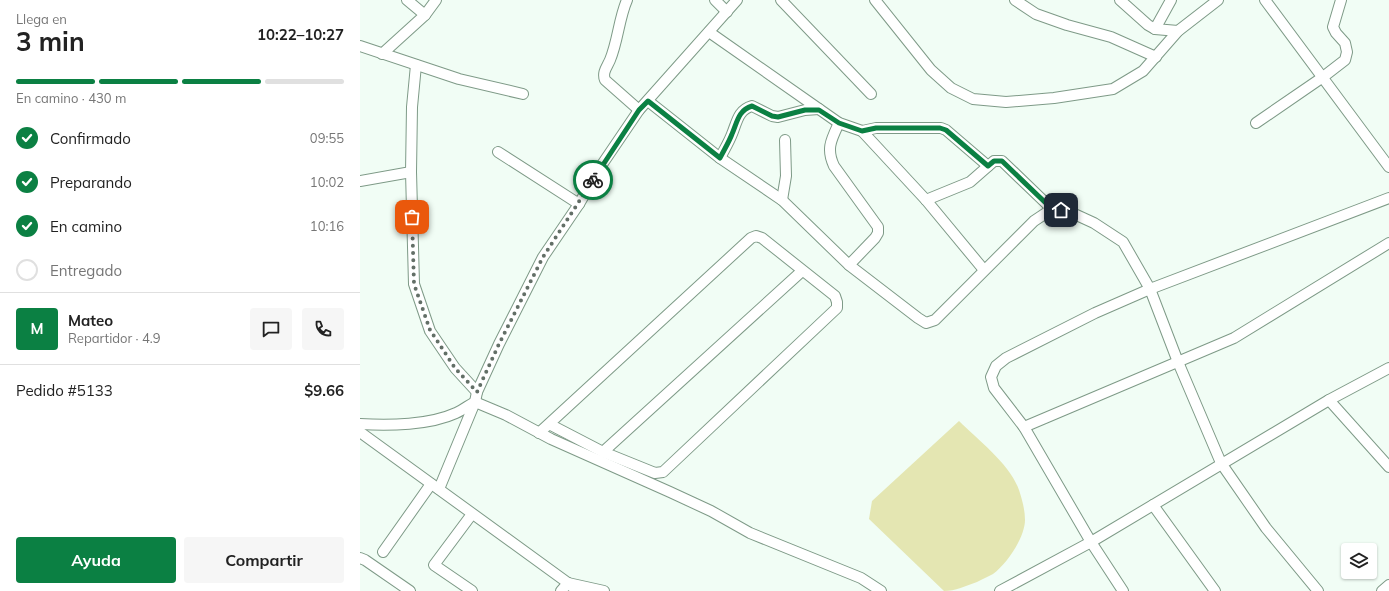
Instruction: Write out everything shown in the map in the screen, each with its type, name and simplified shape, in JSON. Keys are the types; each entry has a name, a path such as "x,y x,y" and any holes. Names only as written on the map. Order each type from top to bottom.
{"street":[{"path":"407,0 425,15"},
{"path":"382,54 425,15 436,0"},
{"path":"627,0 624,7 617,40 603,76 605,80 639,110"},
{"path":"715,0 727,12"},
{"path":"382,552 435,487 499,344 543,257 579,204 599,169 639,110 738,0"},
{"path":"781,0 871,94"},
{"path":"875,0 931,70 951,88 973,99 1006,102 1054,98 1113,89 1143,71 1178,30 1218,0"},
{"path":"1015,0 1036,14 1067,25 1111,37 1156,56"},
{"path":"1120,0 1148,25 1155,28 1178,30"},
{"path":"1155,28 1171,0"},
{"path":"1265,0 1389,167"},
{"path":"1256,123 1345,60 1347,52 1345,43 1333,27 1341,0"},
{"path":"709,32 839,123 862,131 926,200 984,270"},
{"path":"360,46 459,79 523,94"},
{"path":"416,65 412,107 411,172 414,284 430,330 476,397 539,433 711,511 750,533 861,578 881,591"},
{"path":"648,101 720,158 782,200 849,264 926,323 935,320 1034,221 1052,209"},
{"path":"720,158 732,135 739,116 746,108 752,106 772,116 778,117 805,110 819,110"},
{"path":"839,123 831,140 830,156 834,166 878,227 878,233 875,238 849,264"},
{"path":"862,131 876,128 940,128 946,130 988,166"},
{"path":"782,200 786,176 785,140"},
{"path":"498,152 579,204"},
{"path":"926,200 970,182 994,161 1002,161 1052,209 1070,212 1094,223 1123,242 1150,289 1178,362 1221,463 1266,528 1318,591"},
{"path":"360,181 411,172"},
{"path":"1123,591 1091,542 1024,427 994,388 991,377 996,366 1006,358 1095,313 1150,289 1389,198"},
{"path":"539,433 751,238 756,236 762,238 835,296 837,308 663,472 656,473 603,452 549,424"},
{"path":"1024,427 1234,338 1389,243"},
{"path":"603,452 802,271"},
{"path":"1000,591 1091,542 1221,463 1329,400 1389,368"},
{"path":"360,424 378,425 418,423 456,413 476,397"},
{"path":"1329,400 1389,467"},
{"path":"360,432 568,582 577,591"},
{"path":"1152,505 1216,591"},
{"path":"472,514 434,565 472,591"},
{"path":"360,558 410,591"},
{"path":"561,591 568,582"},
{"path":"568,582 604,591"},
{"path":"1382,591 1389,585"}],"green space":[{"path":"959,421 993,453 1015,480 1023,505 1025,520 1019,542 998,570 977,582 956,589 944,591 869,519 872,501"}],"way so far":[{"path":"412,217 414,284 430,330 455,368 477,392 499,344 543,257 579,204 593,180"}],"route":[{"path":"593,180 639,110 648,101 720,158 732,135 739,116 746,108 752,106 772,116 778,117 805,110 819,110 839,123 862,131 876,128 940,128 946,130 988,166 994,161 1002,161 1052,209 1061,210"}]}
